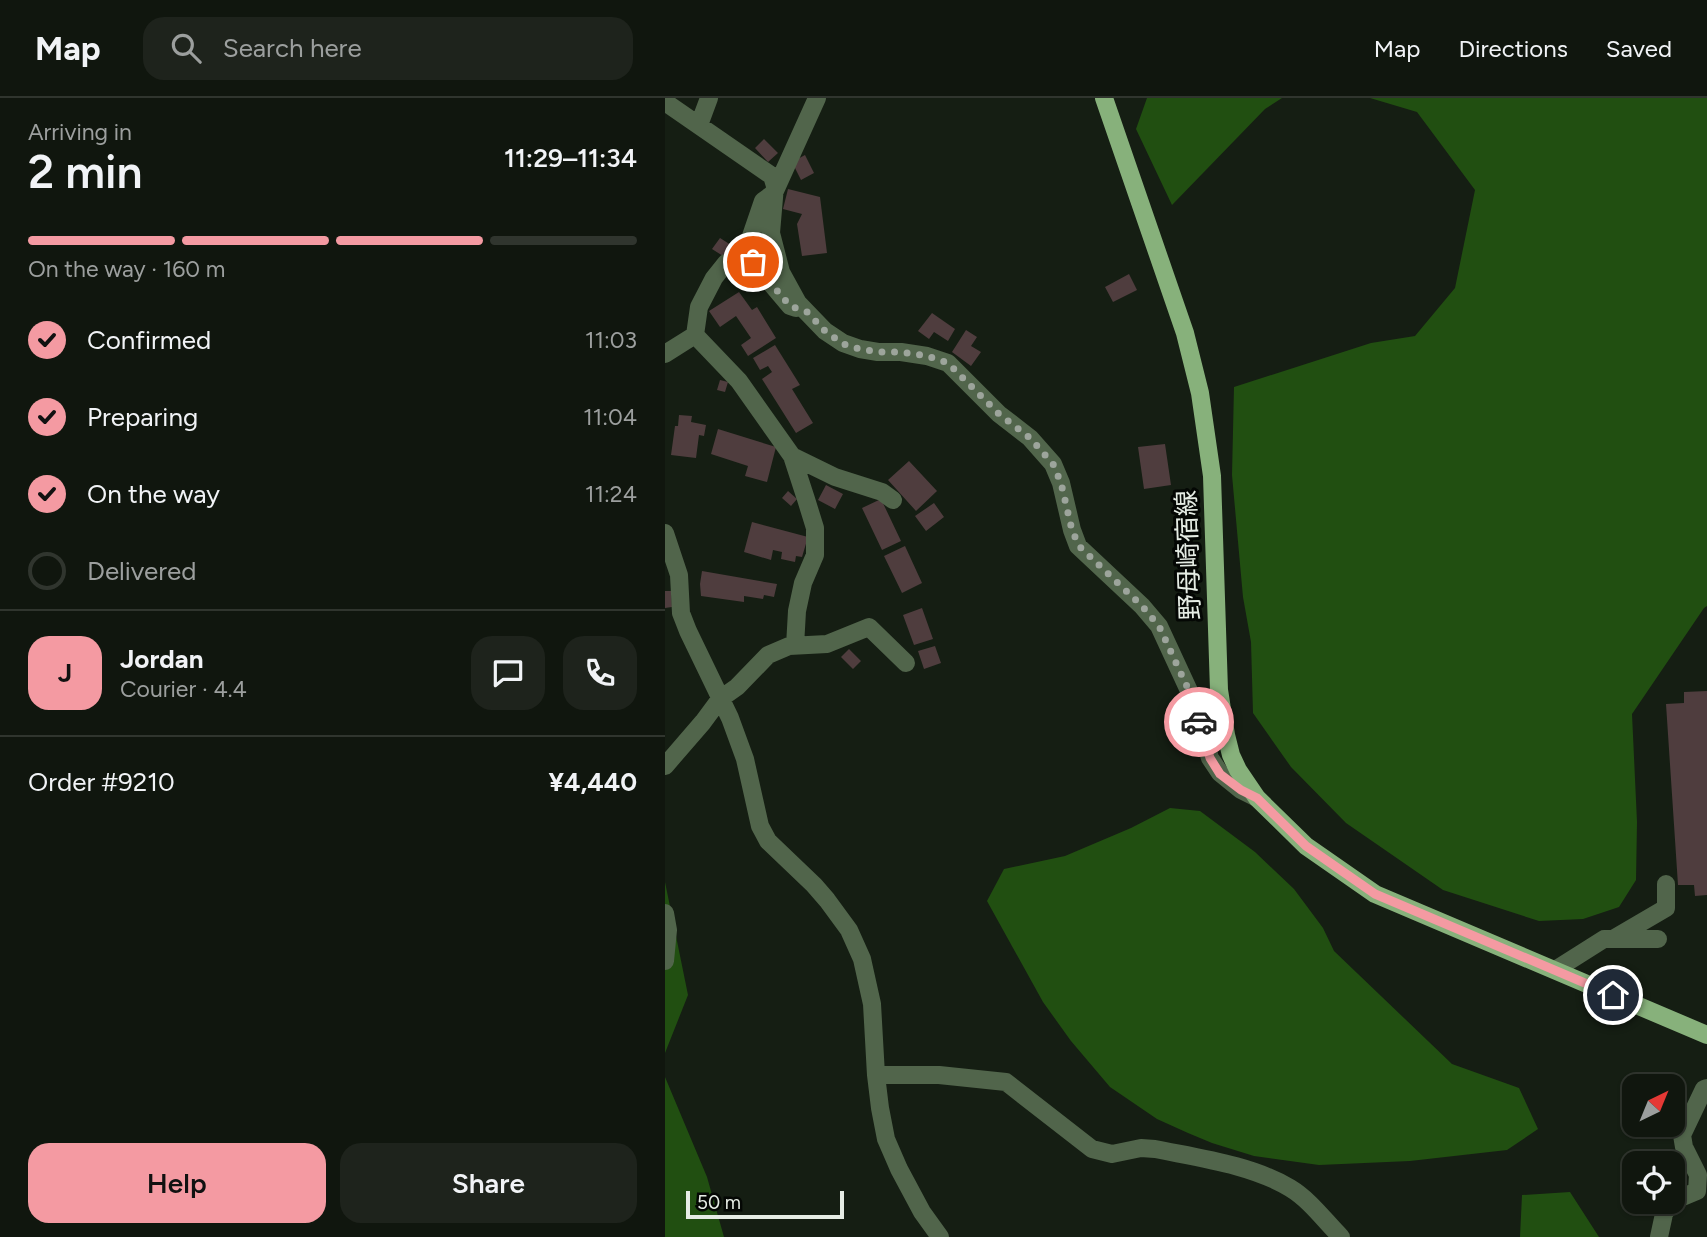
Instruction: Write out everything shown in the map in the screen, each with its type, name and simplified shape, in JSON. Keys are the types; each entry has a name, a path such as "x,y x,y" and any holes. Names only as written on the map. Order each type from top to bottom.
{"main road":[{"name":"野母崎宿線","path":"1104,98 1185,333 1200,393 1212,476 1219,690 1226,735 1238,770 1257,798 1306,846 1375,894 1707,1035"}],"street":[{"path":"699,125 709,98"},
{"path":"807,312 790,306 753,262 750,239 763,201 774,194 817,98"},
{"path":"665,102 772,176 775,186 771,233 781,272 798,303 825,331 843,344 860,349 927,356 948,363 999,414 1030,438 1053,464 1079,546 1142,606 1159,626 1190,693 1210,758 1220,774 1257,798"},
{"path":"695,335 699,307 714,278 726,263 752,253"},
{"path":"667,350 695,335"},
{"path":"695,335 739,381 792,456 815,528 814,555 803,583 797,611 795,646"},
{"path":"792,456 835,477 882,492 893,500"},
{"path":"665,533 678,575 681,613 730,718 745,760 760,826 768,841 814,884 827,900 849,930 862,959 872,1004 876,1074 886,1139 922,1212 940,1237"},
{"path":"665,765 720,699 737,688 768,656 789,646 827,644 869,628 906,663"},
{"path":"1613,939 1666,908 1666,884"},
{"path":"665,913 668,930 665,961"},
{"path":"1555,970 1604,939 1658,939"},
{"path":"876,1074 939,1075 1006,1082 1092,1149 1112,1154 1141,1148 1155,1149 1257,1172 1292,1189 1341,1237"},
{"path":"1685,1196 1697,1191 1698,1175 1684,1147 1682,1135 1707,1088"},
{"path":"1659,1237 1664,1214"}],"green space":[{"path":"1147,98 1282,98 1265,109 1172,205 1136,129"},
{"path":"1370,98 1707,98 1707,606 1632,714 1637,822 1636,880 1619,907 1583,919 1539,921 1443,890 1346,823 1291,767 1253,713 1251,642 1243,597 1232,475 1234,387 1371,343 1415,336 1455,288 1475,190 1417,112"},
{"path":"1170,808 1200,811 1255,852 1294,889 1323,928 1334,951 1452,1064 1519,1088 1538,1129 1507,1150 1410,1161 1319,1165 1254,1156 1212,1143 1157,1119 1110,1087 1071,1041 1043,1002 987,901 1004,869 1065,856"},
{"path":"665,882 688,995 665,1053"},
{"path":"665,1077 707,1177 724,1237 665,1237"},
{"path":"1570,1192 1599,1237 1520,1237 1522,1195"}],"building":[{"path":"764,139 778,153 768,162 755,148"},
{"path":"805,155 814,173 801,180 792,162"},
{"path":"788,189 820,197 827,253 802,256 797,224 802,214 783,209"},
{"path":"720,238 731,245 723,256 712,249"},
{"path":"1129,274 1137,290 1113,302 1105,287"},
{"path":"739,292 752,310 757,307 776,338 748,356 741,345 751,338 736,316 720,327 709,311"},
{"path":"932,313 955,329 948,341 934,332 929,339 918,331"},
{"path":"966,330 977,337 971,346 981,352 971,366 952,352"},
{"path":"775,345 800,385 792,389 813,423 796,433 762,379 772,372 768,366 760,370 753,358"},
{"path":"720,380 728,382 725,392 717,390"},
{"path":"679,415 692,416 691,422 706,425 704,436 699,435 696,458 671,455"},
{"path":"718,429 776,447 767,482 745,476 748,466 711,454"},
{"path":"1165,444 1171,485 1144,489 1138,447"},
{"path":"909,461 937,491 916,511 888,480"},
{"path":"826,485 843,494 835,509 818,500"},
{"path":"788,491 797,499 791,506 782,498"},
{"path":"881,499 901,541 882,550 862,508"},
{"path":"934,503 944,517 926,531 915,516"},
{"path":"752,522 808,537 802,557 796,556 795,562 781,559 782,552 773,550 771,560 744,552"},
{"path":"905,546 922,583 902,593 884,556"},
{"path":"702,571 777,584 774,597 764,595 763,599 744,596 744,602 701,596"},
{"path":"665,591 671,591 672,607 665,608"},
{"path":"922,608 933,639 914,645 903,615"},
{"path":"935,646 941,663 924,669 918,651"},
{"path":"849,649 861,661 853,669 841,657"},
{"path":"1707,691 1707,895 1695,896 1694,885 1678,885 1666,704 1684,703 1684,692"}],"way so far":[{"path":"753,262 790,306 807,312 825,331 843,344 878,352 927,356 948,363 999,414 1030,438 1053,464 1079,546 1142,606 1159,626 1190,693 1199,722"}],"route":[{"path":"1199,722 1210,758 1220,774 1257,798 1306,846 1343,873 1375,894 1613,995"}]}
